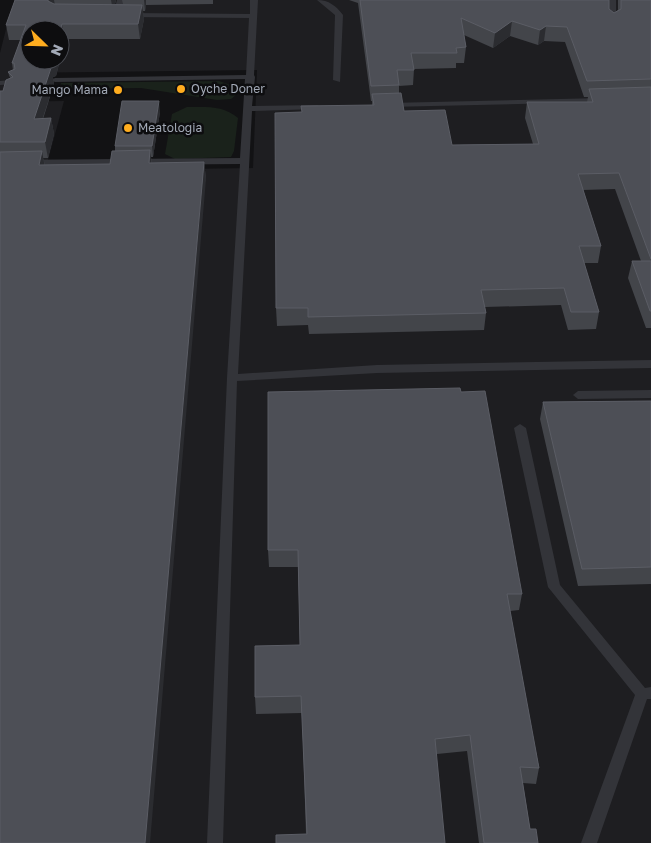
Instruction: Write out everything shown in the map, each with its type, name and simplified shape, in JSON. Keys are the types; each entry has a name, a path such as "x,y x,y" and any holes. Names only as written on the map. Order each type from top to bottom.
{"lane":[{"path":"117,15 121,0"},
{"path":"215,843 232,378 254,0"},
{"path":"321,0 339,15 337,80"},
{"path":"612,0 612,24"},
{"path":"108,15 253,16"},
{"path":"55,80 251,77"},
{"path":"10,92 1,85 12,78"},
{"path":"376,106 612,100"},
{"path":"249,108 327,107"},
{"path":"0,163 157,158 246,161"},
{"path":"232,378 377,369 651,364"},
{"path":"578,395 651,394"},
{"path":"520,428 554,587 647,693 589,843"}],"shaded area":[{"path":"22,0 651,0 651,843 0,843 0,53 6,29","holes":["257,70 253,168 45,171 64,101 1,102 11,73"]},
{"path":"219,81 239,88 237,94 231,99 217,100 141,88 60,89 61,83"},
{"path":"187,107 221,109 238,118 234,151 231,157 175,159 165,154 172,114"}],"building":[{"path":"15,0 48,0 54,4 142,5 138,24 70,24 70,20 20,20 20,25 6,25"},
{"path":"360,0 609,0 609,9 614,13 621,9 621,0 651,0 651,79 587,81 567,27 546,26 540,30 512,21 495,33 461,18 466,47 456,48 457,53 411,53 414,70 397,70 399,85 371,86"},
{"path":"20,41 20,70 50,70 34,119 51,118 45,142 0,142 0,91 3,91 6,80 13,77 8,72 15,69 14,63 12,63"},
{"path":"651,87 651,259 619,173 578,174 601,246 579,246 599,312 571,312 564,288 481,290 486,313 308,317 308,308 276,308 275,113 302,112 301,106 374,105 372,94 401,93 404,111 445,110 452,145 539,144 527,102 593,102 589,89"},
{"path":"122,101 159,101 152,146 115,146"},
{"path":"150,150 149,163 204,162 145,843 0,843 0,152 42,151 39,165 110,164 112,151"},
{"path":"632,261 651,261 651,311 650,311"},
{"path":"460,388 461,392 485,391 522,594 507,594 539,768 520,767 530,829 536,829 538,843 484,843 470,735 435,739 445,843 276,843 276,835 307,834 301,696 255,697 255,646 300,645 298,550 268,550 268,392"},
{"path":"651,401 651,567 582,569 543,402"}],"place":[{"name":"Oyche Doner","path":"181,89"},
{"name":"Mango Mama","path":"118,90"},
{"name":"Meatologia","path":"128,128"}]}
